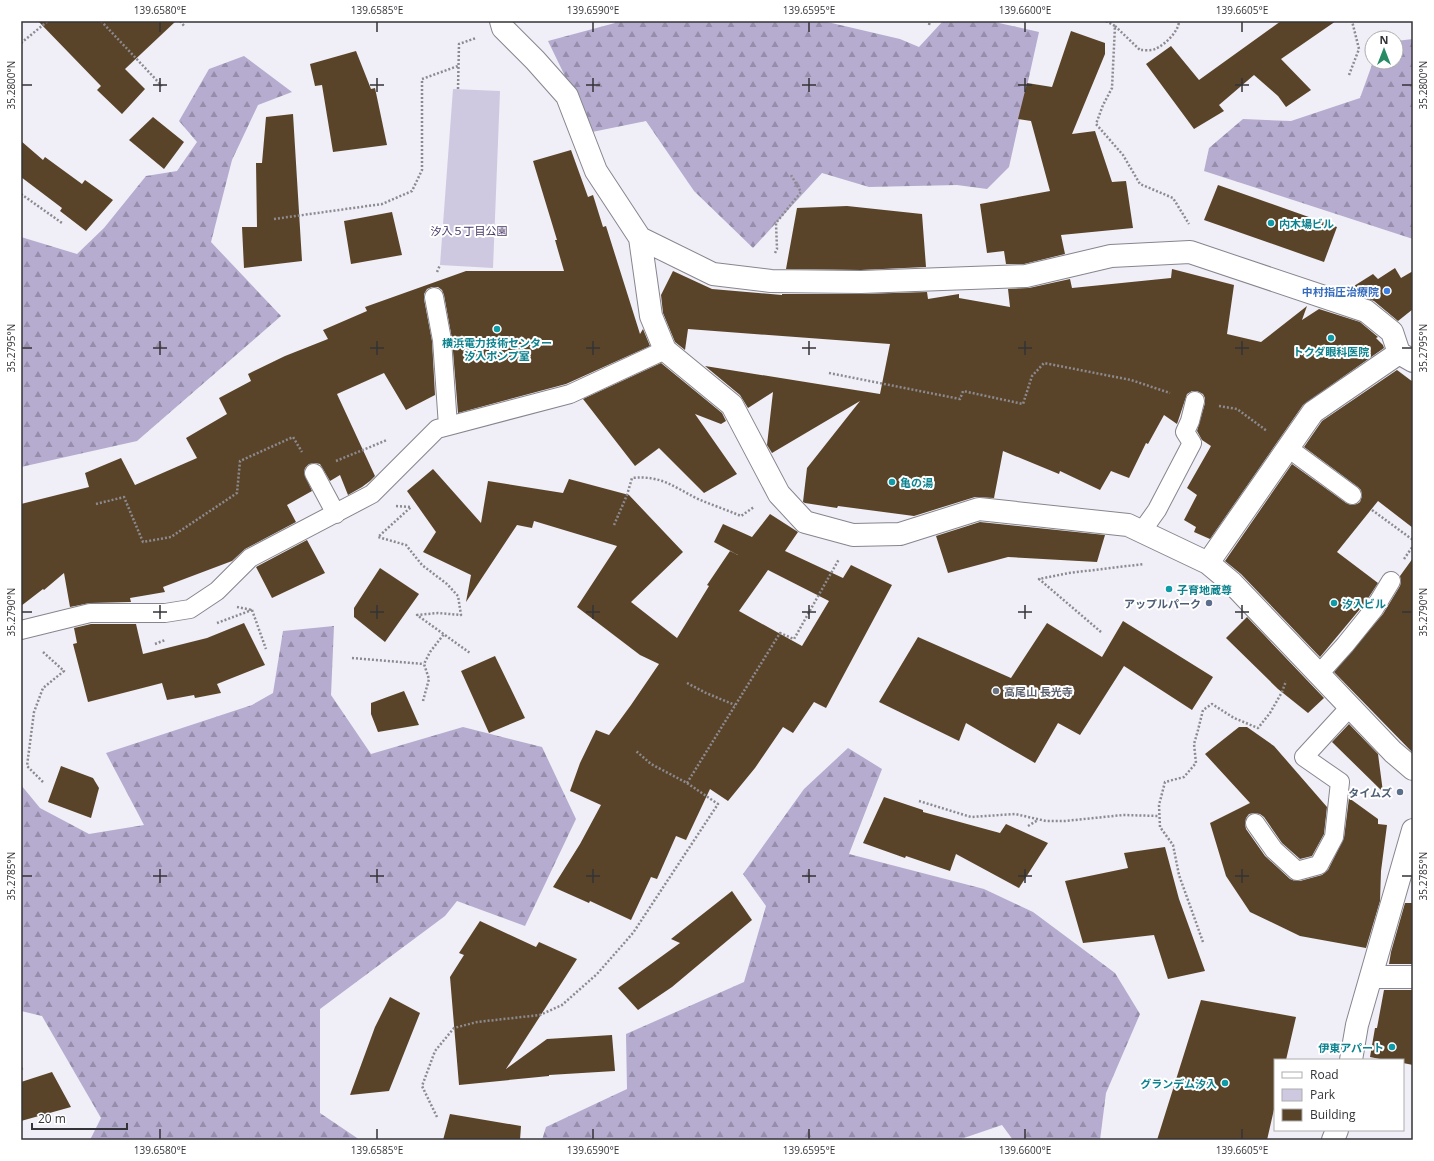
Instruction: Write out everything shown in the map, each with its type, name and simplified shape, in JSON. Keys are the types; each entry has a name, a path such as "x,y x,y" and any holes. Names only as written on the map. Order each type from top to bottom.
{"street":[{"path":"502,25 567,96 596,171 640,238 651,316 665,350 732,405 779,494 805,522 853,535 900,534 979,509 1128,524 1208,562 1232,583 1393,752 1413,769"},
{"path":"640,238 713,274 771,281 861,282 1026,276 1111,256 1190,252 1366,311 1392,332 1406,357 1314,412 1208,562"},
{"path":"1351,1059 1357,1024 1413,830"},
{"path":"1371,977 1413,977"}],"lane":[{"path":"434,297 442,340 448,426"},
{"path":"21,630 90,613 165,613 190,609 217,591 250,558 372,494 437,429 570,394 665,350"},
{"path":"1142,531 1157,510 1192,443 1185,432 1190,421 1194,401"},
{"path":"1288,448 1352,495"},
{"path":"314,473 336,514"},
{"path":"1319,674 1346,645 1374,609 1391,581"},
{"path":"1255,823 1274,850 1298,871 1319,865 1334,837 1340,782 1304,757 1350,707"}],"path":[{"path":"21,43 48,21"},
{"path":"101,21 162,86"},
{"path":"180,21 185,27"},
{"path":"929,25 930,21"},
{"path":"1106,21 1115,26 1140,50 1155,49 1169,41 1179,25 1179,21"},
{"path":"1349,75 1359,49 1352,21"},
{"path":"458,89 459,44 502,25"},
{"path":"1115,26 1112,88 1103,105 1096,124 1123,155 1140,184 1173,198 1189,223 1208,258"},
{"path":"274,219 382,204 412,191 422,170 422,79 458,66"},
{"path":"759,279 777,249 776,223 801,192 791,175"},
{"path":"21,194 62,223"},
{"path":"829,373 960,399 963,391 1023,404 1032,376 1044,363 1130,380 1194,401 1237,409 1288,448"},
{"path":"96,504 124,497 143,542 171,537 237,493 240,461 293,437 314,473 344,458 397,436 417,449"},
{"path":"614,524 627,495 632,478 645,476 672,484 698,499 741,516 777,490"},
{"path":"1352,495 1413,540"},
{"path":"363,499 380,504 411,507 378,537 406,545 422,565 447,584 458,596 462,615 438,613 417,615 470,653"},
{"path":"687,783 780,633 794,639 853,535"},
{"path":"1101,632 1039,579 1069,573 1146,564"},
{"path":"252,610 266,649"},
{"path":"423,701 429,679 424,664 430,652 444,634"},
{"path":"43,782 27,766 34,712 43,688 64,671 43,652 49,648"},
{"path":"1203,942 1179,875 1173,845 1160,827 1159,805 1165,782 1184,777 1196,763 1194,744 1203,710 1212,704 1234,718 1258,728 1270,713 1282,692 1288,675 1302,657"},
{"path":"352,658 424,664"},
{"path":"687,683 735,705"},
{"path":"437,1117 422,1086 435,1051 454,1028 478,1022 540,1015 562,1005 597,974 633,933 718,804 687,783 651,764 636,751"},
{"path":"920,801 971,817 1015,814 1046,821 1065,821 1123,815 1159,816"},
{"path":"1028,826 1038,819"}],"green space":[{"path":"615,21 823,21 900,39 919,47 943,21 990,21 1039,32 1009,167 987,189 957,185 869,187 822,173 753,248 694,191 646,121 592,132 548,41 615,23"},
{"path":"1413,39 1413,239 1204,171 1209,148 1243,119 1291,121 1360,98 1370,70 1404,70 1404,40"},
{"path":"244,56 292,92 258,105 232,160 211,242 281,316 137,441 21,467 21,237 77,254 104,228 146,176 177,171 197,142 179,121 209,69"},
{"name":"汐入５丁目公園","path":"453,89 500,91 493,268 440,265"},
{"path":"334,626 331,695 371,754 463,727 542,747 576,819 525,926 457,901 445,916 320,1009 320,1113 360,1140 90,1140 101,1118 42,1016 21,1011 21,785 40,808 89,834 144,825 106,753 252,705 273,693 283,631"},
{"path":"848,748 882,769 849,854 984,889 1033,912 1115,973 1140,1014 1106,1093 1100,1140 1013,1140 1002,1125 958,1140 542,1140 546,1127 627,1089 626,1034 744,982 766,906 743,874 804,789"}],"building":[{"path":"38,21 176,21 125,69 145,89 122,114 97,90 101,86"},
{"path":"1281,21 1336,21 1281,59 1311,90 1286,107 1278,96 1254,75 1219,105 1224,111 1194,129 1146,64 1171,46 1199,80"},
{"path":"1071,31 1105,43 1105,54 1072,134 1095,131 1112,182 1126,181 1133,228 1061,235 1065,254 1024,264 1006,264 1004,251 987,253 980,204 1050,191 1031,121 1018,119 1027,83 1052,87"},
{"path":"356,51 371,89 375,88 387,145 333,152 322,85 315,86 310,64"},
{"path":"293,114 302,261 244,268 242,227 257,227 256,163 262,163 266,117"},
{"path":"153,117 184,142 164,169 129,140"},
{"path":"21,141 43,160 45,157 82,184 85,180 113,200 86,231 60,211 62,208 21,177"},
{"path":"571,150 588,197 593,195 603,227 606,226 640,334 643,329 650,346 566,384 458,413 452,339 444,295 442,290 438,287 427,289 424,294 424,299 432,341 435,395 406,410 384,373 337,394 375,476 370,481 348,495 340,475 330,481 320,464 309,464 305,468 304,473 312,491 287,505 296,522 245,549 232,561 163,587 165,592 130,598 131,602 90,603 70,607 64,573 44,590 43,589 21,606 21,504 89,487 85,473 121,458 135,485 197,458 186,438 227,414 219,398 251,381 248,374 285,356 328,339 323,330 367,311 365,307 466,271 564,271 555,240 557,240 533,161"},
{"name":"内木場ビル","path":"1218,185 1337,227 1324,262 1204,220"},
{"path":"847,206 922,214 926,267 861,270 786,269 797,208"},
{"path":"392,212 402,255 351,264 344,221"},
{"name":"中村指圧治療院","path":"1395,268 1401,278 1413,271 1413,309 1398,321 1374,301 1346,291 1373,274 1378,279"},
{"path":"1172,269 1234,285 1227,334 1261,342 1307,306 1302,320 1319,309 1360,322 1378,337 1376,338 1384,348 1303,405 1210,539 1194,532 1196,527 1184,520 1197,495 1187,488 1211,446 1202,440 1197,431 1205,398 1203,394 1197,391 1192,391 1187,394 1177,424 1164,415 1148,444 1146,443 1129,478 1111,471 1100,490 1060,471 1059,474 1003,451 994,498 975,497 914,516 805,503 803,502 807,468 860,401 772,453 767,445 773,392 748,408 740,395 705,366 880,394 890,344 688,329 685,350 675,342 663,313 661,295 673,271 712,289 782,295 927,292 928,299 959,294 959,298 1010,307 1008,289 1029,288 1070,279 1072,288 1171,278"},
{"path":"661,363 722,413 726,421 721,424 695,414 737,474 704,493 659,448 635,466 583,399"},
{"path":"1397,370 1413,382 1413,528 1378,501 1337,552 1378,583 1365,603 1320,657 1241,574 1225,561 1292,464 1346,503 1351,505 1360,502 1362,496 1361,490 1358,487 1304,447 1322,421"},
{"path":"433,469 481,523 488,481 563,493 569,479 629,495 683,552 631,602 677,638 709,586 707,585 730,551 738,555 714,542 723,524 752,537 770,514 798,532 785,551 843,578 851,565 892,585 826,708 814,702 793,733 783,727 755,768 728,801 710,789 686,840 676,836 657,879 651,877 631,920 590,901 589,903 553,887 580,844 601,805 570,791 580,763 596,730 609,735 659,664 640,655 577,607 617,546 534,521 532,528 517,525 466,602 471,575 423,552 436,532 407,491","holes":["768,570 829,601 802,646 739,611"]},
{"path":"980,522 1105,535 1097,562 1008,557 948,573 936,536"},
{"path":"307,540 325,573 272,598 256,567"},
{"path":"1413,558 1413,753 1334,672 1383,614 1400,586 1400,576"},
{"path":"380,568 419,594 385,642 354,617 354,608"},
{"path":"1247,617 1324,698 1308,713 1278,689 1226,638"},
{"path":"1123,621 1213,677 1192,710 1124,666 1080,735 1058,723 1035,763 966,723 959,741 879,702 918,637 1011,678 1047,623 1102,657"},
{"path":"244,623 265,665 217,684 221,693 195,698 194,695 167,700 162,683 88,702 73,644 77,643 74,628 91,624 136,624 143,654 207,638"},
{"path":"495,656 525,718 489,733 461,671"},
{"path":"404,691 419,725 378,732 371,714 371,703"},
{"path":"1349,724 1378,754 1383,792 1332,742"},
{"path":"1239,727 1247,727 1274,746 1327,807 1324,834 1312,856 1300,859 1282,843 1264,817 1260,814 1254,813 1249,814 1246,818 1246,829 1265,856 1290,879 1300,881 1322,875 1328,870 1344,838 1349,798 1378,819 1378,824 1387,825 1381,871 1380,901 1366,948 1300,936 1250,912 1226,876 1210,823 1250,803 1205,754"},
{"path":"61,766 93,778 99,788 91,818 48,802"},
{"path":"884,797 923,810 923,812 1000,833 1006,824 1048,843 1019,888 956,854 950,871 906,856 905,858 863,843"},
{"path":"1165,847 1179,899 1205,971 1168,979 1154,935 1083,943 1065,881 1128,868 1124,853"},
{"path":"732,891 752,920 672,987 638,1010 618,988 680,943 671,939"},
{"path":"1405,903 1413,903 1413,964 1389,964 1391,952"},
{"path":"480,921 536,947 539,942 577,959 506,1069 547,1039 612,1035 615,1071 549,1075 459,1085 450,977 464,955 459,953"},
{"path":"1384,990 1413,990 1413,1065 1404,1063 1404,1059 1380,1059 1370,1057 1375,1028 1377,1028"},
{"path":"390,997 420,1013 389,1091 350,1095 375,1027"},
{"name":"グランデム汐入","path":"1201,1000 1296,1017 1286,1059 1274,1059 1274,1109 1267,1140 1157,1140"},
{"path":"52,1072 71,1107 21,1121 21,1082"},
{"path":"450,1114 521,1126 520,1140 443,1140"}],"place":[{"name":"内木場ビル","path":"1271,223"},
{"name":"中村指圧治療院","path":"1387,291"},
{"name":"横浜電力技術センター 汐入ポンプ室","path":"497,329"},
{"name":"トクダ眼科医院","path":"1331,338"},
{"name":"亀の湯","path":"892,482"},
{"name":"子育地蔵尊","path":"1169,589"},
{"name":"アップルパーク","path":"1209,603"},
{"name":"汐入ビル","path":"1334,603"},
{"name":"高尾山 長光寺","path":"996,691"},
{"name":"タイムズ","path":"1400,792"},
{"name":"伊東アパート","path":"1392,1047"},
{"name":"グランデム汐入","path":"1225,1083"}]}
